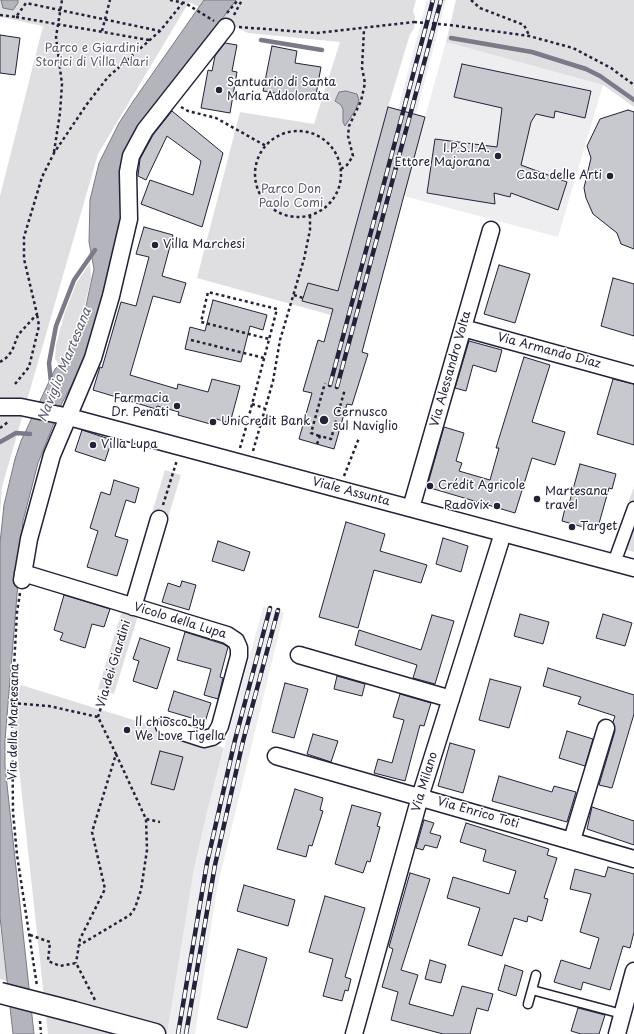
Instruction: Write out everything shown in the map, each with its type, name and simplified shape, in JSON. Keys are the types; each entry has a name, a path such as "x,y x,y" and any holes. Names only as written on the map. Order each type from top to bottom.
{"street":[{"path":"22,577 29,539 52,455 93,358 111,296 129,219 130,159 145,130 223,26"},
{"name":"Via Alessandro Volta","path":"411,508 491,230"},
{"name":"Via Armando Diaz","path":"463,328 634,374"},
{"name":"Viale Assunta","path":"0,407 21,408 69,417 244,460 411,508 634,568"},
{"path":"614,563 634,508"},
{"name":"Via dei Giardini","path":"133,607 159,519"},
{"name":"Via Milano","path":"354,1034 420,797 503,533"},
{"name":"Vicolo della Lupa","path":"22,577 133,607 233,638 238,644 238,660 220,726 215,734 212,737 204,739 164,726"},
{"path":"299,655 451,699"},
{"path":"572,840 606,728"},
{"name":"Via Enrico Toti","path":"276,756 634,859"},
{"path":"617,1034 634,971"},
{"path":"0,993 154,1034"}],"lane":[{"path":"528,1004 536,975"},
{"path":"532,990 622,1014"}],"path":[{"path":"54,153 60,113 62,84 56,38 59,10 62,0"},
{"path":"102,31 110,0"},
{"path":"170,0 185,2 223,26 317,33 364,29 414,22 450,25 529,36 573,48 611,68 634,85"},
{"path":"471,0 480,8 524,25 529,36"},
{"path":"16,17 25,2 160,31"},
{"path":"15,384 29,367 39,326 23,250 24,237 42,177 54,153 87,104 108,77 160,31 185,2"},
{"path":"0,15 57,23 150,40"},
{"path":"340,169 347,165 353,156 348,136 349,126 361,101 365,83 362,68 364,29"},
{"path":"168,100 188,110 216,118 266,146"},
{"path":"289,132 311,133 329,145 338,158 340,169 340,185 332,200 320,211 300,217 283,214 270,206 262,197 257,182 256,171 260,155 266,146 279,136 289,132"},
{"path":"244,460 273,380 280,340 294,295 310,230 310,215"},
{"path":"244,460 252,404 277,309 208,292 200,322 269,339"},
{"path":"294,295 303,298"},
{"path":"0,362 12,351 18,335 37,314"},
{"path":"192,340 264,358"},
{"path":"325,383 311,433 320,436 331,439 345,389"},
{"path":"252,404 264,408"},
{"path":"0,428 8,422"},
{"path":"317,444 320,436"},
{"path":"343,480 359,438"},
{"path":"164,502 171,478"},
{"name":"Via della Martesana","path":"22,577 17,612 12,704 13,812 17,855 38,993"},
{"name":"Via dei Giardini","path":"98,717 133,607"},
{"path":"12,704 49,706 98,717 146,819 146,850 141,890 135,908 130,916 78,946"},
{"path":"99,1019 100,1011 76,963 78,946 105,889 92,832 116,754"},
{"path":"146,819 160,822"},
{"path":"30,935 50,942 48,960 60,966 76,963"},
{"path":"40,1014 41,1034"}],"shaded area":[{"name":"I.P.S.I.A. Ettore Majorana","path":"427,0 446,0 416,114 425,117 446,42 603,85 558,237 404,196 362,352 324,342 388,107 398,109"},
{"path":"263,607 284,612 217,888 195,1034 167,1034 194,869 208,808"}],"green space":[{"path":"0,0 416,0 413,11 415,16 414,29 410,34 388,107 331,315 197,278 240,112 314,124 340,42 248,33 189,2 98,154 2,487 0,514 0,196 43,26 0,17"},
{"path":"456,0 634,0 634,107 603,85 446,42"},
{"path":"90,263 91,279 83,312 67,355 59,364 55,359 56,345 64,315 76,284"},
{"path":"165,470 181,475 114,694 98,689"},
{"path":"634,487 634,552 612,546"},
{"path":"21,685 224,748 194,869 167,1034 48,1034 12,704"},
{"path":"0,926 7,981 0,979"}],"water":[{"path":"1,0 18,0 18,3 13,10 3,8"},
{"name":"Naviglio Martesana","path":"204,0 236,0 140,131 103,301 81,368 62,403 38,463 23,521 5,741 5,766 34,1034 13,1034 0,917 0,543 4,505 21,441 55,369 65,360 68,354 86,306 94,269 89,242 90,200 99,163 119,123"},
{"path":"346,91 357,94 359,100 356,109 345,126 343,122 343,109 341,105 335,101 339,92"}],"building":[{"path":"0,35 20,38 15,75 0,73"},
{"name":"Santuario di Santa Maria Addolorata","path":"225,43 237,45 232,71 237,72 230,113 201,108 208,70 212,71 215,56"},
{"path":"272,46 297,51 295,63 321,67 315,100 263,91"},
{"name":"I.P.S.I.A. Ettore Majorana","path":"462,64 591,91 585,118 555,111 554,118 536,114 531,122 521,165 567,182 558,210 511,193 510,197 494,193 495,204 427,193 435,139 497,147 502,108 454,97"},
{"path":"388,107 425,117 362,352 368,354 352,405 347,404 334,449 299,439 312,393 303,391 318,340 324,342 333,309 302,301 308,283 338,291"},
{"name":"Casa delle Arti","path":"628,110 634,112 634,249 621,244 617,233 593,214 586,198 584,188 591,158 587,146 600,119"},
{"path":"172,111 223,153 202,227 141,204 150,180 193,195 201,161 167,136 146,180 138,176 140,159 153,135"},
{"path":"144,227 173,235 162,276 186,283 180,303 153,296 130,375 177,389 178,384 208,392 212,379 240,386 230,423 216,419 214,425 178,415 179,412 157,406 156,409 93,390 100,367 102,368 121,302 136,306 149,257 136,254"},
{"path":"499,265 530,274 515,323 484,314"},
{"path":"613,278 634,284 634,336 601,326"},
{"path":"213,300 267,315 263,330 250,326 241,362 185,349 190,327 205,331"},
{"path":"469,341 502,350 496,372 473,365 466,391 455,388"},
{"path":"524,357 550,365 532,422 565,432 555,465 532,458 515,513 427,487 444,427 464,433 456,461 462,463 459,471 490,480 499,448 496,448"},
{"path":"613,379 634,384 634,445 597,434"},
{"name":"Villa Lupa","path":"82,430 112,440 105,461 75,451"},
{"path":"580,464 616,474 612,489 609,488 598,527 584,523 583,527 562,521 566,504 569,504"},
{"path":"114,480 139,488 135,503 126,500 115,536 128,540 117,576 87,567 98,531 90,528 101,492 110,495"},
{"path":"346,522 385,534 380,551 427,565 421,583 374,570 358,628 319,617"},
{"path":"443,538 468,546 461,572 436,564"},
{"path":"218,541 250,552 244,571 212,561"},
{"path":"182,581 196,585 189,610 162,602 168,583 180,587"},
{"path":"64,595 110,609 104,627 92,624 85,648 60,640 63,633 54,630"},
{"path":"520,614 549,622 543,644 514,636"},
{"path":"603,614 632,623 625,646 596,638"},
{"path":"432,615 454,621 435,684 413,678 417,665 355,645 359,630 421,650"},
{"path":"185,632 228,647 220,677 223,678 218,699 204,695 211,669 177,660"},
{"path":"140,638 170,648 157,689 133,681 139,661 133,659"},
{"path":"548,668 634,695 634,714 612,788 599,785 615,731 613,722 615,716 578,704 581,697 543,686"},
{"path":"337,676 365,684 362,696 334,689"},
{"path":"490,679 521,687 509,728 479,720"},
{"path":"285,683 308,689 294,738 272,732"},
{"path":"174,691 211,703 205,722 168,711"},
{"path":"400,694 431,703 424,726 420,725 405,781 374,773 378,759 392,763 404,720 393,717"},
{"path":"567,731 593,739 585,766 559,758"},
{"path":"313,734 338,741 331,762 307,754"},
{"path":"450,743 475,750 463,793 438,786"},
{"path":"160,751 183,757 174,790 151,784"},
{"path":"499,776 552,792 554,786 576,792 567,822 492,801"},
{"path":"295,789 323,798 320,810 323,811 312,846 309,845 306,857 277,849"},
{"path":"352,805 381,813 377,826 380,827 370,862 367,861 363,873 335,864"},
{"path":"592,807 634,821 634,845 587,829"},
{"path":"424,820 434,823 430,833 441,836 437,848 425,845 423,850 416,848"},
{"path":"466,823 549,849 547,855 557,858 544,898 548,899 542,921 528,916 527,922 514,918 502,956 468,945 480,908 447,898 453,877 509,894 516,871 483,861 486,850 460,842"},
{"path":"608,867 634,874 634,932 630,948 623,946 610,990 583,982 581,990 554,982 561,960 590,969 599,938 580,932 591,894 570,889 575,869 605,877"},
{"path":"410,873 430,879 401,970 418,975 409,1004 453,1016 462,986 493,994 488,1011 477,1008 470,1034 443,1034 391,1020 398,992 382,987 393,949 389,947"},
{"path":"244,885 295,900 288,926 237,911"},
{"path":"325,896 365,908 345,977 351,979 348,991 345,990 342,1001 323,996 333,959 309,952"},
{"path":"238,949 267,958 247,1028 217,1019"},
{"path":"430,960 446,965 441,983 425,979"},
{"path":"505,965 523,971 516,996 498,990"},
{"path":"578,1008 605,1015 599,1034 581,1034 571,1031"}],"waterway":[{"path":"451,38 532,52 586,69 600,76 634,100"},
{"path":"261,40 322,50"},
{"name":"Naviglio Martesana","path":"51,382 49,363 56,326 74,280 95,250"},
{"path":"0,442 16,433 30,434"}],"railway":[{"path":"330,385 433,0"},
{"path":"337,387 441,0"},
{"path":"178,1034 207,863 235,740 270,608"},
{"path":"186,1034 215,865 243,741 278,610"}],"place":[{"name":"Santuario di Santa Maria Addolorata","path":"219,90"},
{"name":"I.P.S.I.A. Ettore Majorana","path":"498,156"},
{"name":"Casa delle Arti","path":"610,176"},
{"name":"Villa Marchesi","path":"155,245"},
{"name":"Farmacia Dr. Penati","path":"177,406"},
{"name":"Cernusco sul Naviglio","path":"324,420"},
{"name":"UniCredit Bank","path":"213,422"},
{"name":"Villa Lupa","path":"93,445"},
{"name":"Crédit Agricole","path":"430,486"},
{"name":"Martesana travel","path":"537,499"},
{"name":"Radovix","path":"497,506"},
{"name":"Target","path":"572,527"},
{"name":"Il chiosco by We Love Tigella","path":"127,730"}],"park label":[{"name":"Parco e Giardini Storici di Villa Alari","path":"92,56"},
{"name":"Parco Don Paolo Comi","path":"291,197"}]}
